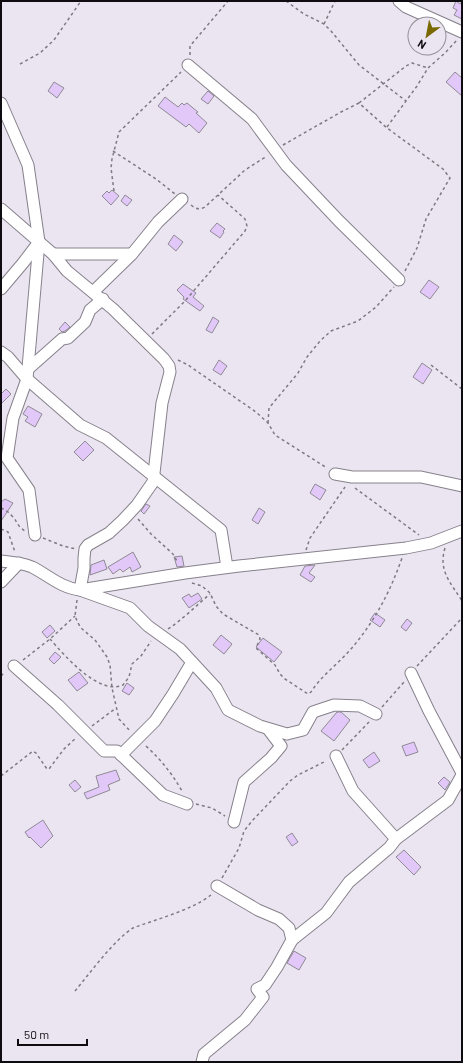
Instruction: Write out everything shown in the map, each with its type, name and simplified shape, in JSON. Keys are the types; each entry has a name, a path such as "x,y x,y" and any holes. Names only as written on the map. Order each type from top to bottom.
{"street":[{"path":"399,1 406,7 461,35"},
{"path":"188,65 252,119 286,165 339,221 399,280"},
{"path":"1,103 28,165 39,242 27,374 13,418 7,458 30,490 35,535"},
{"path":"93,292 132,254 158,222 182,199"},
{"path":"1,209 53,254 68,271 103,299 164,359 170,372 162,403 153,482 137,505 109,532 88,545 84,558 84,568 80,590"},
{"path":"1,289 24,263 39,242"},
{"path":"53,254 132,254"},
{"path":"27,374 62,339 68,338 84,322 90,310 103,299"},
{"path":"1,352 27,374 80,425 106,438 221,530 227,567"},
{"path":"335,474 352,477 421,477 462,486"},
{"path":"80,590 185,572 406,548 430,543 462,531"},
{"path":"1,561 19,563 34,568 67,587 80,590 130,608 148,626 180,650 192,662 216,688 228,710 260,726 287,734 303,730 313,712 334,705 360,706 376,714"},
{"path":"1,582 19,563"},
{"path":"121,755 155,721 192,662"},
{"path":"14,666 104,751 117,752 121,755 163,796 187,804"},
{"path":"202,1062 204,1054 245,1020 263,997 257,989 266,985 292,940 326,913 349,882 389,848 396,839 448,800 462,774 411,673"},
{"path":"234,822 244,782 271,758 281,746 268,729"},
{"path":"336,756 353,791 396,839"},
{"path":"217,886 258,910 279,919 289,928 292,940"}],"path":[{"path":"20,64 40,52 54,40 81,1"},
{"path":"114,191 111,168 113,151 119,132 124,125 188,65 190,46 228,1"},
{"path":"286,1 304,14 324,24 358,65 406,101"},
{"path":"324,24 335,1"},
{"path":"387,128 428,68 445,53 461,35"},
{"path":"277,149 334,115 359,103 406,66 412,63 428,68"},
{"path":"268,423 269,408 298,373 307,357 320,341 331,331 358,321 376,307 399,280 417,248 426,219 450,178 443,169 387,128 359,103"},
{"path":"113,151 156,179 195,208 200,209 205,207 245,170 271,153"},
{"path":"145,340 185,301 246,231 247,226 244,219 218,195"},
{"path":"178,360 188,365 256,412 268,423 275,435 347,483 310,538 302,559"},
{"path":"431,365 462,389"},
{"path":"353,487 430,543"},
{"path":"137,505 139,521 173,554 185,572 188,580 193,584 202,586 210,593 216,606 223,614 259,635 260,639 256,648 275,665 280,674 308,694 326,673 350,650 367,628 383,604 394,582 406,548"},
{"path":"1,529 8,532 19,563"},
{"path":"448,537 442,558 445,574 462,601"},
{"path":"1,676 50,639 75,616"},
{"path":"75,991 102,958 127,932 193,906 204,900 214,891 239,848 244,831 252,821 290,781 298,775 336,756 376,714 411,673 462,618"},
{"path":"50,639 70,662 94,680 112,688"},
{"path":"88,730 116,708"},
{"path":"1,776 34,751 47,769 50,769 64,749 77,738"}],"building":[{"path":"456,1 460,4 462,1 462,19 454,15 457,10 453,8"},
{"path":"455,72 462,78 462,96 446,82"},
{"path":"54,82 64,88 57,98 48,91"},
{"path":"208,91 214,96 208,104 201,99"},
{"path":"165,97 178,107 182,103 184,105 187,103 198,112 196,113 207,123 199,133 189,124 186,127 158,106"},
{"path":"112,190 119,196 111,205 102,196 107,191 109,193"},
{"path":"125,195 132,200 127,206 121,201"},
{"path":"217,223 225,229 220,238 210,231"},
{"path":"174,235 183,242 176,251 168,244"},
{"path":"429,280 439,287 430,299 420,292"},
{"path":"183,284 196,293 193,297 204,306 200,311 183,299 184,297 177,290"},
{"path":"213,317 219,321 212,333 206,330"},
{"path":"65,322 70,327 62,332 59,329"},
{"path":"219,360 227,366 221,375 213,370"},
{"path":"422,363 432,370 423,384 413,377"},
{"path":"6,389 11,394 1,404 1,394"},
{"path":"28,406 42,414 35,427 25,421 28,417 23,414"},
{"path":"85,441 94,450 83,461 74,452"},
{"path":"315,484 326,490 320,500 310,493"},
{"path":"5,499 13,503 1,521 1,502"},
{"path":"146,504 150,506 144,514 141,511"},
{"path":"259,508 265,512 258,524 252,520"},
{"path":"133,552 141,567 132,572 130,567 123,572 120,569 113,574 108,567"},
{"path":"182,556 184,566 177,567 174,557"},
{"path":"104,560 107,569 90,575 91,565"},
{"path":"315,565 309,573 315,577 311,582 300,575 305,566"},
{"path":"198,593 202,599 189,608 182,598 189,594 191,597"},
{"path":"375,613 385,620 380,627 370,620"},
{"path":"407,619 412,623 406,631 401,627"},
{"path":"50,625 55,631 47,638 42,632"},
{"path":"221,635 232,644 224,654 213,645"},
{"path":"263,638 282,652 274,662 256,647"},
{"path":"55,652 61,657 54,664 49,659"},
{"path":"79,672 88,683 77,691 68,680"},
{"path":"127,683 134,688 129,695 122,691"},
{"path":"337,712 341,712 350,720 334,741 321,731"},
{"path":"414,742 418,752 406,756 402,746"},
{"path":"374,752 380,761 369,768 363,760"},
{"path":"116,770 120,780 108,785 110,790 87,799 84,793 99,787 96,776"},
{"path":"444,777 450,782 445,790 438,783"},
{"path":"75,780 81,787 75,792 69,785"},
{"path":"43,820 53,836 41,848 30,837 29,838 25,832"},
{"path":"292,833 298,842 292,846 286,837"},
{"path":"404,850 421,867 414,875 396,857"},
{"path":"294,951 306,958 299,970 287,963"}]}
